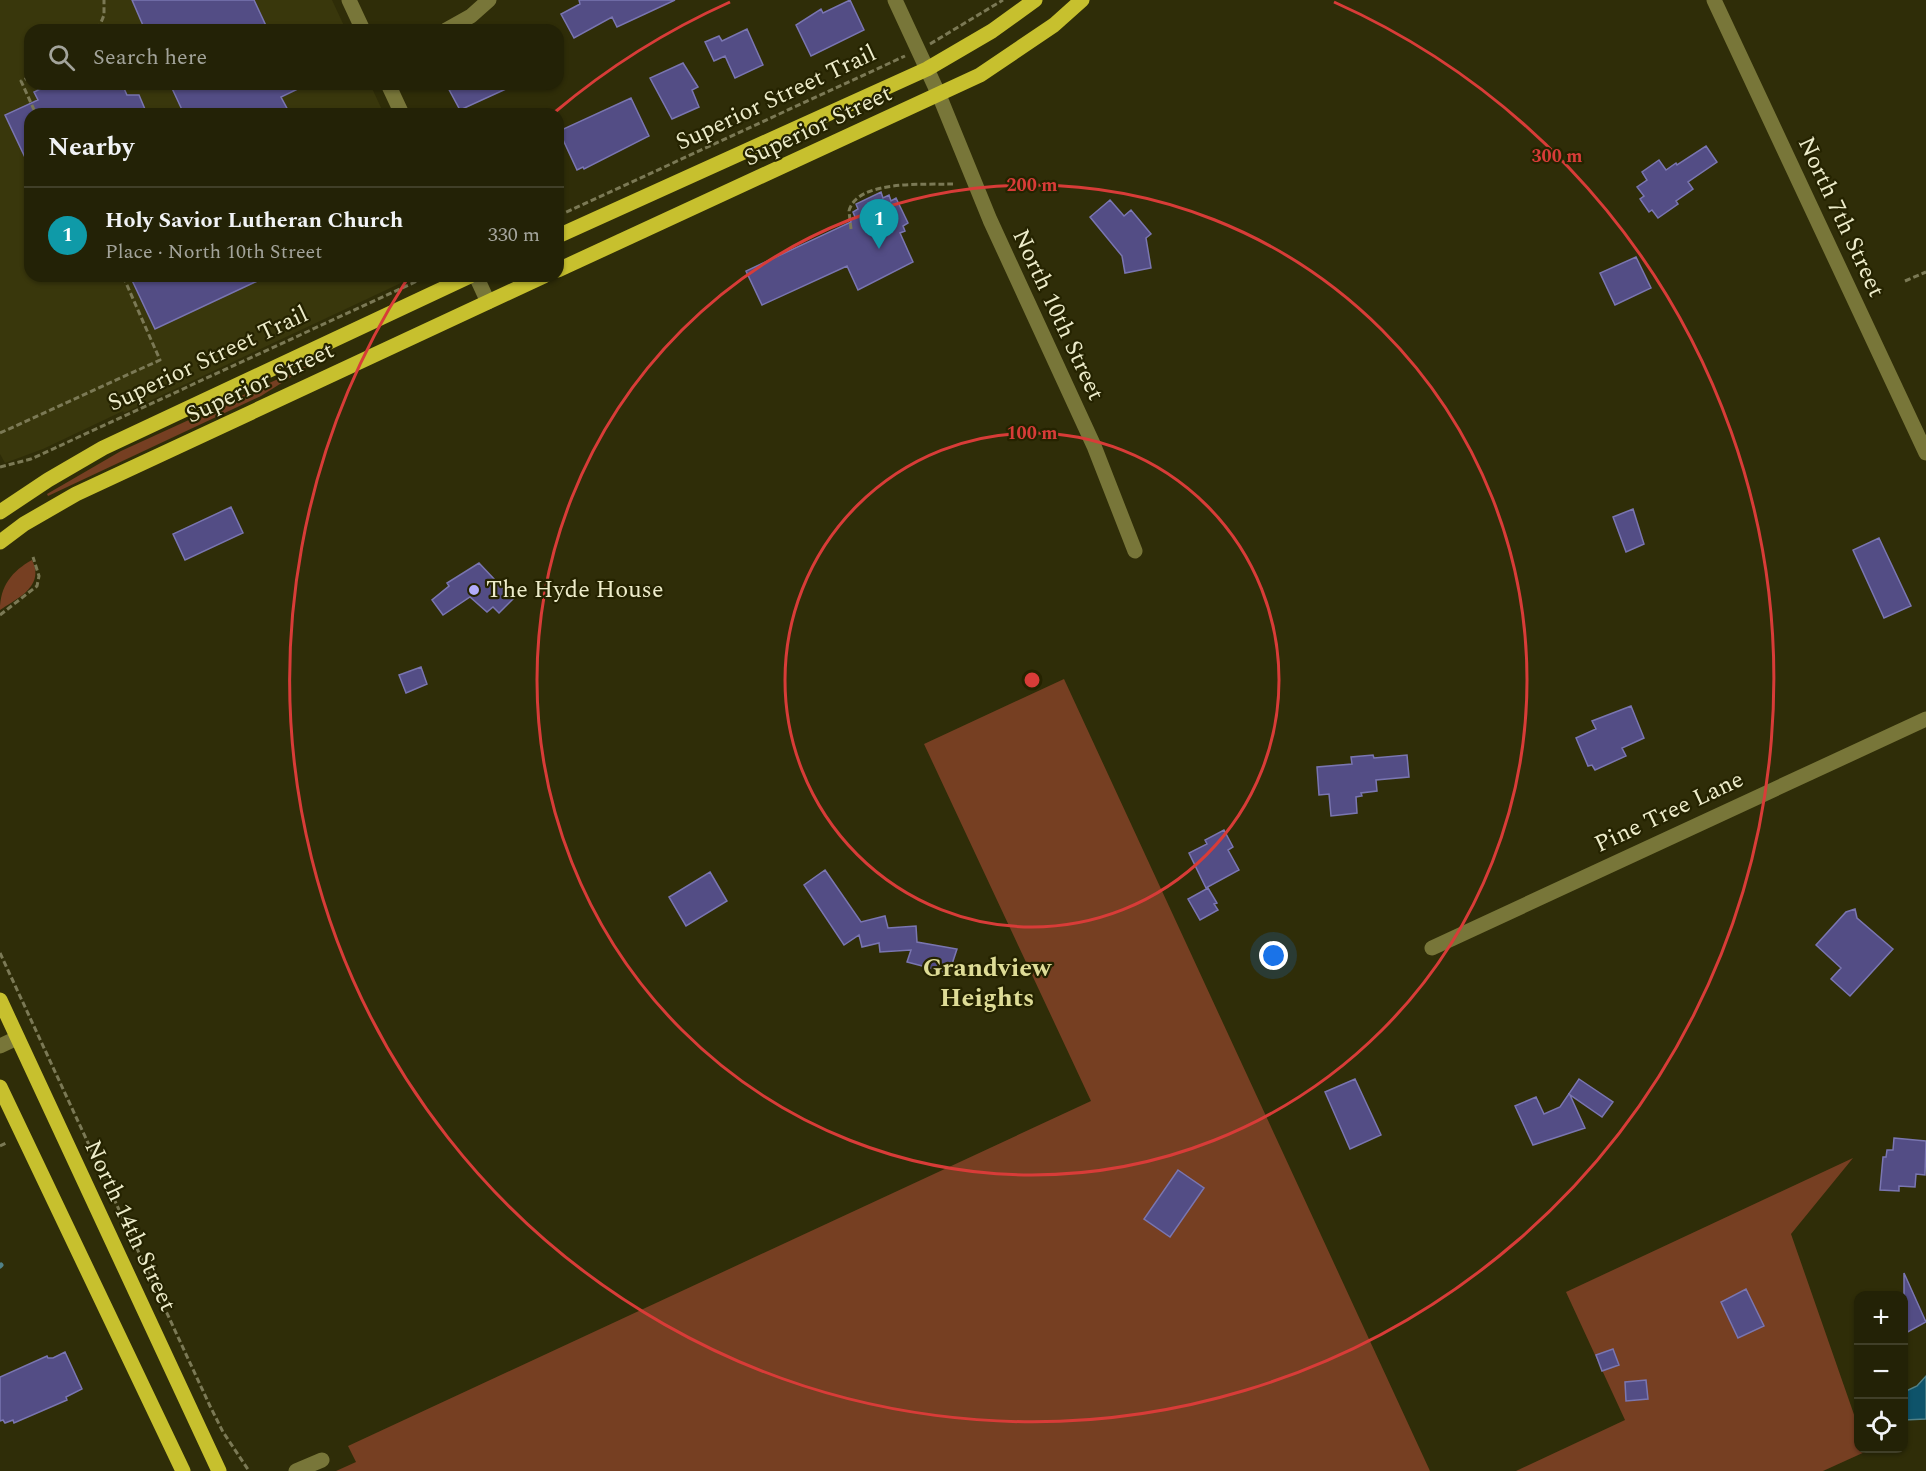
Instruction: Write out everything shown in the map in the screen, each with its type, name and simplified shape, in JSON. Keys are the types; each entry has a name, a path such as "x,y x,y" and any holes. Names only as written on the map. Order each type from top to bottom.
{"main road":[{"name":"Superior Street","path":"564,233 927,69 992,31 1035,0"},
{"name":"Superior Street","path":"564,267 980,75 1038,37 1082,0"},
{"name":"Superior Street","path":"0,512 48,480 103,448 457,282"},
{"name":"Superior Street","path":"0,542 24,524 76,494 531,282"},
{"name":"North 14th Street","path":"0,1000 4,1019 17,1038 219,1471"},
{"path":"0,1087 183,1471"}],"street":[{"path":"349,0 360,24"},
{"path":"457,24 471,16 489,0"},
{"name":"North 10th Street","path":"895,0 939,95 990,220 1094,446 1135,552"},
{"name":"North 7th Street","path":"1714,0 1926,453"},
{"path":"391,90 399,108"},
{"path":"479,282 488,302"},
{"name":"Pine Tree Lane","path":"1432,948 1926,719"},
{"path":"0,1046 17,1038"},
{"path":"296,1471 322,1460"}],"path":[{"path":"100,24 104,15 104,0"},
{"name":"Superior Street Trail","path":"564,213 918,50 1003,0"},
{"path":"25,90 33,108"},
{"path":"851,229 849,211 857,197 884,186 953,184"},
{"path":"1905,281 1926,272"},
{"path":"0,433 160,360 126,282"},
{"name":"Superior Street Trail","path":"0,467 31,459 415,282"},
{"path":"0,615 37,586 39,576 33,557"},
{"path":"0,953 210,1406 223,1432 249,1471"},
{"path":"0,1146 9,1142"}],"shaded area":[{"path":"0,0 332,0 343,24 24,24 24,90 373,90 381,108 24,108 24,282 403,282 43,449 5,463 0,454"},
{"path":"313,363 261,396 48,496 47,494 121,451"},
{"path":"32,560 35,577 32,584 21,596 0,610 2,594 8,580"},
{"path":"1064,679 1430,1471 336,1471 356,1462 348,1446 1091,1101 924,744"},
{"path":"1853,1158 1791,1234 1854,1415 1854,1453 1863,1453 1823,1471 1516,1471 1625,1420 1566,1292"}],"water":[{"path":"1926,1376 1926,1419 1908,1420 1908,1390 1917,1386"}],"building":[{"path":"132,0 254,0 265,24 142,24"},
{"path":"579,0 675,0 617,27 612,17 574,38 561,14 580,4"},
{"path":"850,0 864,30 811,56 796,25 821,9 823,13"},
{"path":"747,29 763,65 735,78 725,56 714,61 705,42 719,36 722,41"},
{"path":"683,63 698,87 692,90 699,107 672,119 650,78"},
{"path":"38,90 125,90 127,95 139,95 144,108 24,108 24,155 5,115 38,100 34,92"},
{"path":"173,90 296,90 281,97 287,108 181,108"},
{"path":"449,90 504,90 464,108 459,108"},
{"path":"631,98 649,136 584,169 583,167 577,170 564,142 564,129"},
{"path":"1706,146 1717,162 1688,182 1693,189 1676,201 1678,204 1658,218 1652,210 1649,212 1640,199 1644,196 1637,187 1647,180 1642,172 1659,160 1666,170"},
{"path":"881,192 883,198 889,195 891,201 896,198 908,223 903,226 905,231 900,233 913,262 858,290 847,266 762,305 746,271 851,222 850,220 855,217 853,212 858,209 856,204"},
{"path":"1110,200 1124,216 1131,210 1151,234 1146,238 1151,268 1125,273 1122,256 1090,217"},
{"path":"1636,257 1651,288 1615,305 1600,273"},
{"path":"133,282 255,282 155,329"},
{"path":"231,507 243,533 185,560 173,534"},
{"path":"1633,509 1644,544 1626,552 1613,517"},
{"path":"1879,538 1911,606 1884,618 1853,550"},
{"name":"The Hyde House","path":"479,563 513,599 499,613 493,607 487,612 470,597 443,615 432,600 449,586 447,583"},
{"path":"421,667 427,684 406,693 399,675"},
{"path":"1631,706 1644,738 1622,748 1626,756 1595,770 1592,765 1588,766 1576,738 1596,729 1592,721"},
{"path":"1373,755 1374,758 1407,755 1409,777 1376,780 1377,791 1361,793 1362,796 1356,797 1357,813 1331,816 1329,794 1319,795 1317,767 1352,764 1351,757"},
{"path":"1224,830 1233,847 1228,850 1239,870 1206,888 1189,853 1207,844 1205,840"},
{"path":"825,870 861,922 885,916 888,928 916,926 917,942 957,949 949,973 907,962 911,950 880,952 879,943 862,947 859,935 844,945 804,885"},
{"path":"710,872 727,901 686,926 669,897"},
{"path":"1208,888 1217,903 1214,904 1218,910 1200,920 1188,899"},
{"path":"1855,909 1857,918 1893,949 1850,996 1831,979 1841,968 1816,945 1846,912"},
{"path":"1355,1079 1381,1135 1350,1149 1325,1092"},
{"path":"1579,1079 1613,1102 1602,1117 1570,1095 1585,1128 1533,1145 1515,1106 1536,1097 1544,1114 1560,1107"},
{"path":"1894,1138 1926,1141 1925,1175 1916,1174 1915,1187 1899,1186 1899,1191 1880,1190 1883,1157 1886,1157 1887,1150 1893,1150"},
{"path":"1178,1170 1204,1188 1170,1237 1144,1219"},
{"path":"1904,1273 1926,1322 1908,1332 1908,1291 1904,1291"},
{"path":"1746,1289 1764,1326 1738,1338 1721,1302"},
{"path":"1613,1349 1619,1365 1602,1371 1596,1355"},
{"path":"65,1352 82,1389 66,1397 67,1400 14,1423 13,1420 5,1423 3,1420 0,1421 0,1377 47,1356 53,1358"},
{"path":"1646,1380 1648,1399 1626,1401 1625,1382"}],"place":[{"name":"Holy Savior Lutheran Church","path":"879,249"},
{"name":"The Hyde House","path":"474,590"}],"district":[{"name":"Grandview Heights","path":"987,983"}]}
